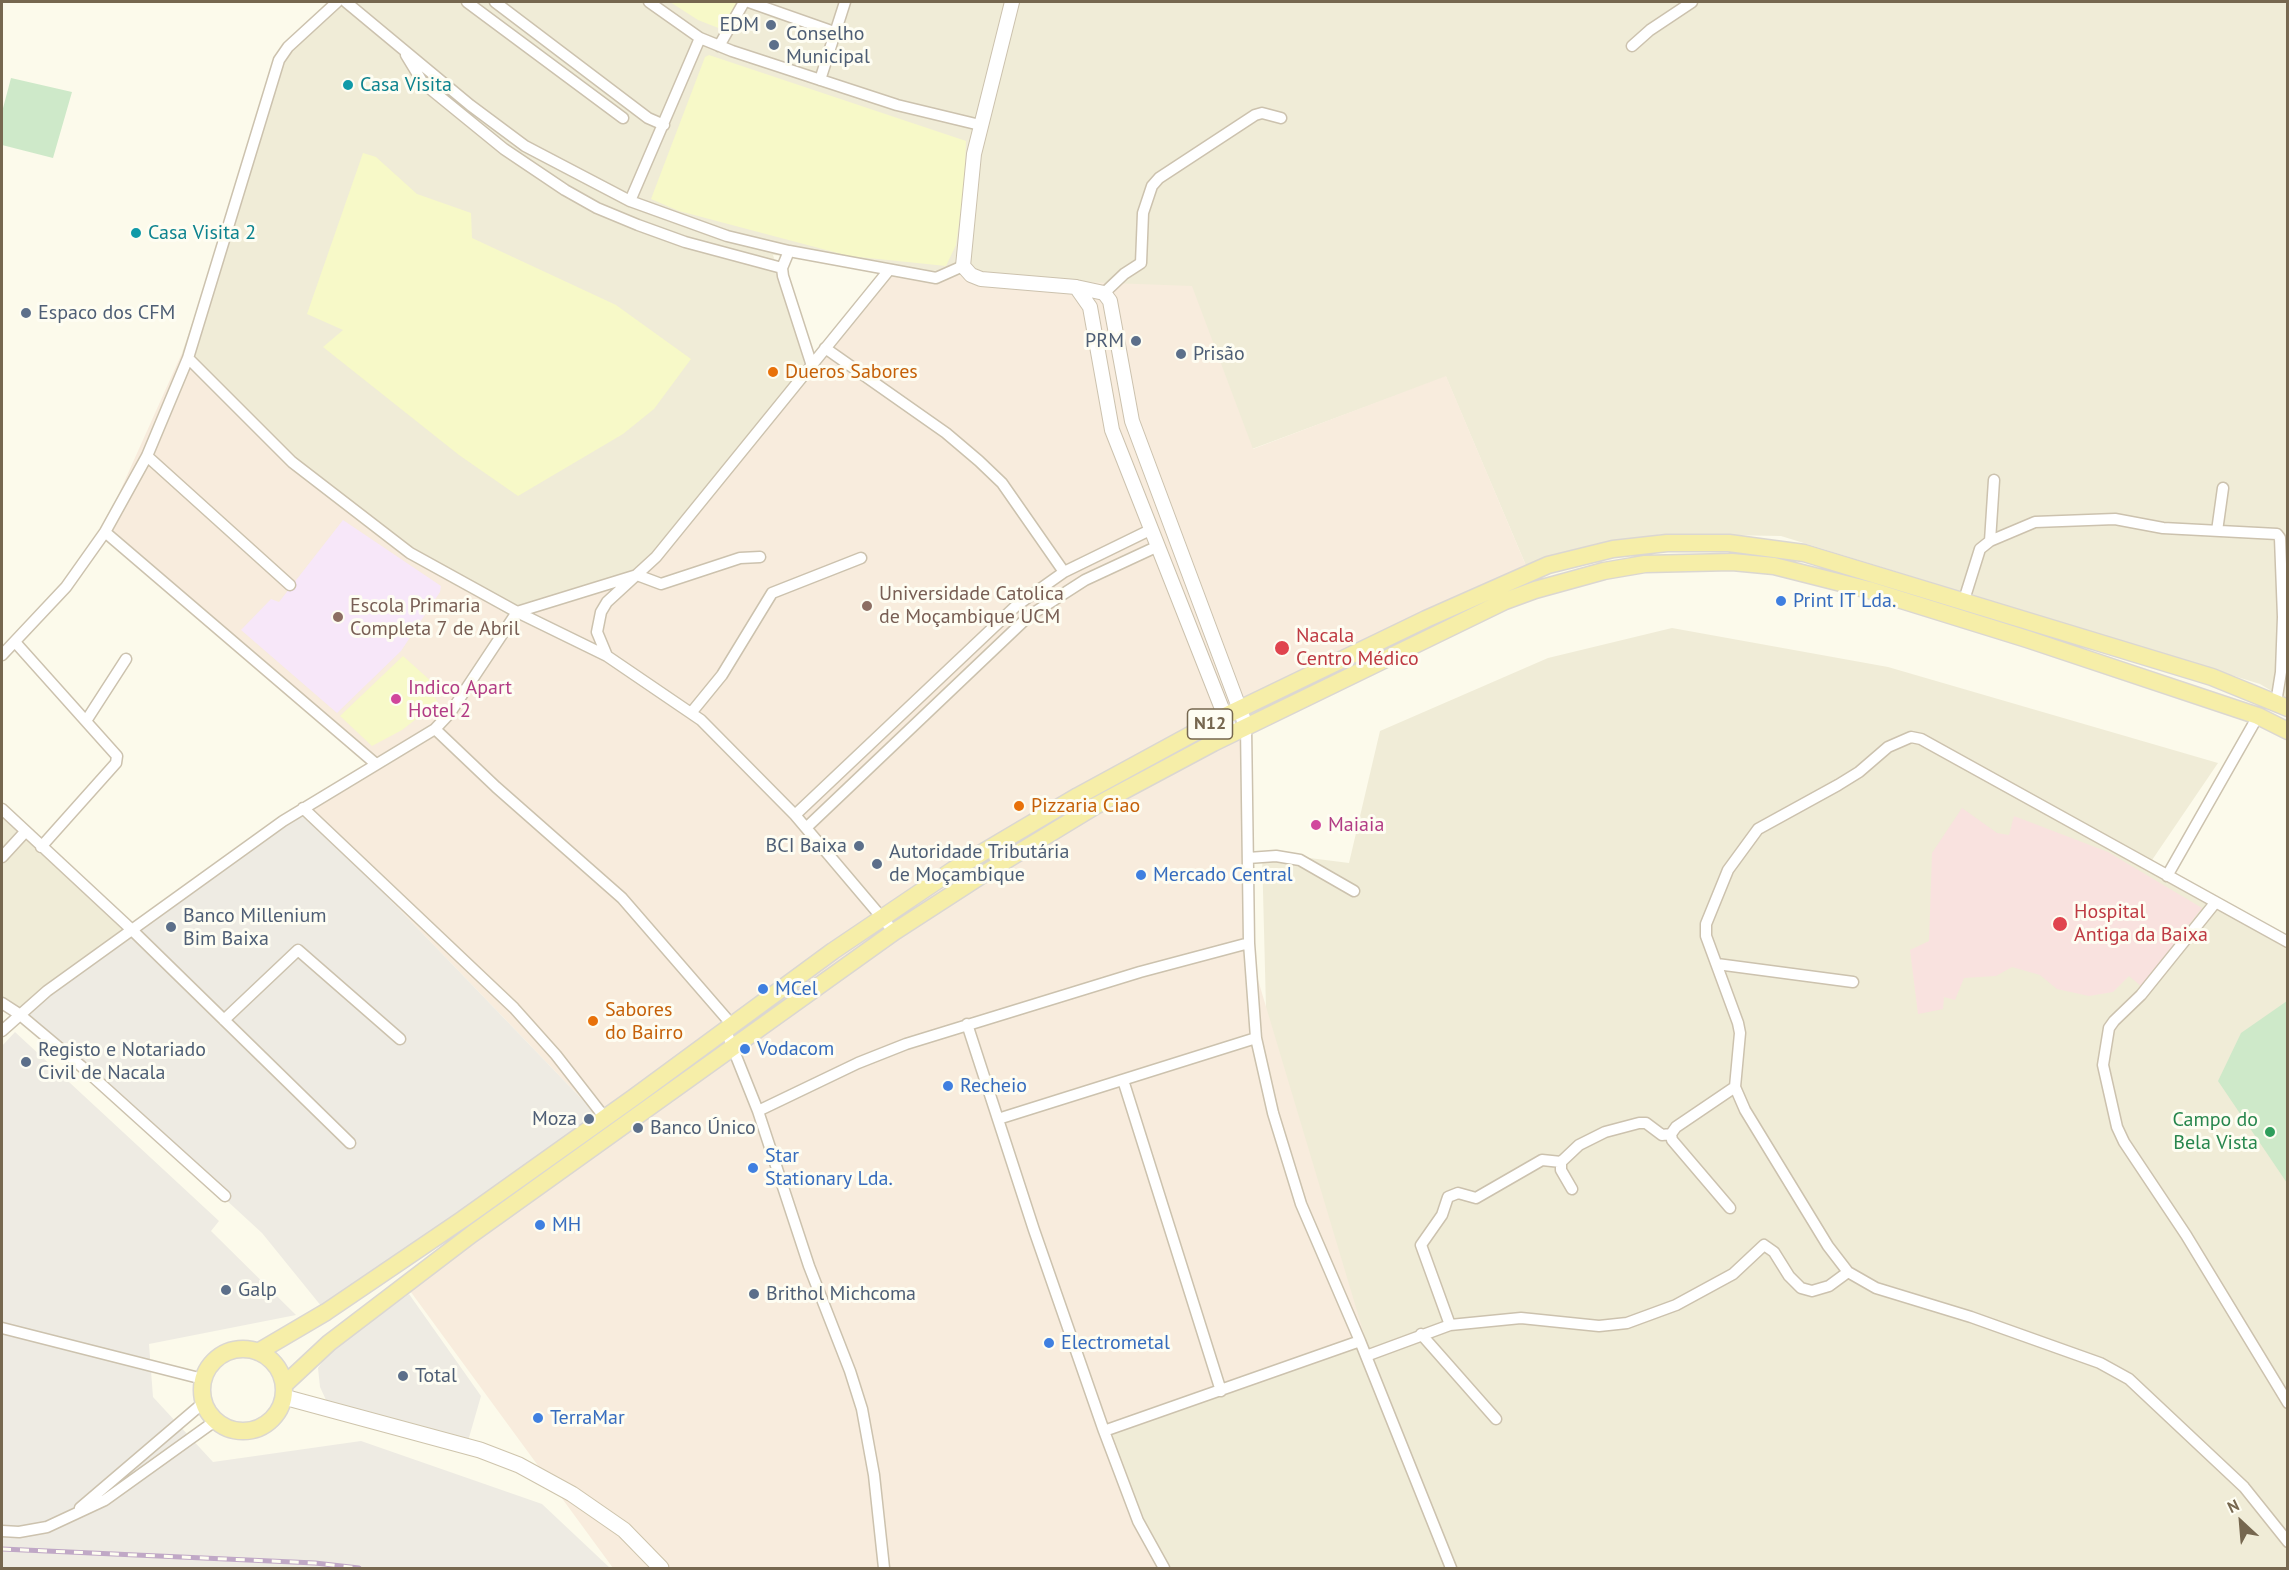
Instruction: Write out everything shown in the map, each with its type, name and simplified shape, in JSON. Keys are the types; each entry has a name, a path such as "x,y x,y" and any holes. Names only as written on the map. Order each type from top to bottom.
{"main road":[{"name":"N12","path":"258,1352 326,1312 462,1219 882,917 953,870 1078,796 1233,712 1522,574 1613,549 1700,542 1766,546 1804,553 1964,600 2212,677 2282,706"},
{"name":"N12","path":"284,1391 329,1343 472,1234 894,933 982,875 1097,805 1239,730 1505,601 1604,571 1645,564 1686,562 1774,566 1829,579 2028,639 2258,716 2288,731"},
{"path":"462,1219 472,1234"},
{"path":"244,1349 258,1352 276,1365 284,1391 278,1412 260,1428 237,1432 215,1421 203,1403 203,1379 207,1370 221,1355 244,1349"},
{"path":"284,1391 480,1450 519,1465 572,1494 624,1530 661,1569"}],"street":[{"path":"2,656 56,600 105,532 147,456 188,358 279,60 288,47 337,2"},
{"path":"346,2 525,146 630,201 727,236 789,251 936,278 963,267"},
{"path":"467,2 623,118"},
{"path":"495,2 648,118 664,125"},
{"path":"649,2 700,38 719,46 897,105 980,125"},
{"path":"719,46 744,2"},
{"path":"749,2 834,32"},
{"path":"820,80 845,2"},
{"path":"1012,2 980,125 966,216 963,267 971,276 981,279 1077,287 1104,293 1112,307 1132,421 1247,757 1249,943 1257,1038 1273,1113 1295,1185 1451,1569"},
{"path":"1632,46 1650,30 1692,2"},
{"path":"630,201 700,38"},
{"path":"403,49 423,83 504,149 565,190 597,208 647,229 685,242 782,268"},
{"path":"1104,293 1124,274 1141,263 1143,213 1152,186 1159,177 1258,113 1281,118"},
{"path":"789,251 782,268 812,366"},
{"path":"607,656 597,632 601,612 615,592 656,557 890,270"},
{"path":"1077,287 1090,307 1112,430 1156,547 1233,712"},
{"path":"825,348 946,434 979,461 1002,483 1065,572"},
{"path":"188,358 301,469 410,553 517,612 607,656 691,713 807,828 894,933"},
{"path":"147,456 290,585"},
{"path":"1990,541 1994,480"},
{"path":"2217,531 2223,488"},
{"path":"1964,600 1980,549 1990,541 2030,523 2115,519 2163,528 2277,534 2280,538 2283,617 2282,706"},
{"path":"795,815 1016,606 1065,572 1150,530"},
{"path":"105,532 376,764"},
{"path":"807,828 1029,616 1084,580 1156,547"},
{"path":"2,1031 19,1014 131,929 303,808 435,729 450,713 517,612 637,575 661,585 740,558 760,557"},
{"path":"691,713 722,675 772,594 861,558"},
{"path":"15,642 114,752 116,763 41,846"},
{"path":"86,721 126,659"},
{"path":"2167,876 2258,716"},
{"path":"435,729 496,787 622,898 729,1028 805,1256 850,1371 862,1409 874,1475 884,1569"},
{"path":"1239,730 1247,757"},
{"path":"2288,942 1921,739 1911,737 1888,747 1838,785 1758,829 1728,870 1708,914 1706,936 1740,1033 1736,1087 1755,1128 1789,1178 1828,1246 1848,1272 1876,1288 1971,1317 2100,1363 2129,1379 2244,1487 2288,1542"},
{"path":"303,808 514,1008 556,1055 605,1118"},
{"path":"2,809 131,929 350,1143"},
{"path":"2,857 25,832"},
{"path":"1248,858 1276,856 1300,860 1354,891"},
{"path":"2215,903 2142,995 2109,1028 2103,1065 2117,1128 2124,1142 2192,1245 2288,1403"},
{"path":"758,1111 858,1063 967,1024 1249,943"},
{"path":"224,1020 298,950 400,1039"},
{"path":"1717,964 1853,982"},
{"path":"2,1003 19,1014 225,1196"},
{"path":"967,1024 1104,1431 1138,1521 1164,1569"},
{"path":"998,1119 1257,1038"},
{"path":"1123,1080 1221,1390"},
{"path":"1730,1208 1672,1140 1671,1134 1676,1127 1736,1087"},
{"path":"1572,1189 1561,1170 1561,1162 1579,1145 1605,1132 1639,1123 1646,1123 1662,1135 1671,1134"},
{"path":"1450,1325 1421,1245 1442,1215 1448,1197 1458,1192 1476,1198 1542,1160 1561,1162"},
{"path":"1366,1356 1450,1325 1521,1318 1599,1326 1627,1323 1676,1305 1733,1274 1764,1245 1769,1246 1789,1276 1801,1288 1812,1291 1829,1286 1848,1272"},
{"path":"2,1328 203,1379"},
{"path":"1421,1334 1496,1419"},
{"path":"1104,1431 1360,1341"},
{"path":"68,1518 203,1403"},
{"path":"2,1531 35,1530 68,1518 105,1500 215,1421"}],"shaded area":[{"path":"341,2 2287,2 2287,700 2260,684 1781,536 1661,534 1527,568 1446,377 1252,449 975,278 887,264 773,255 810,368 637,578 514,620 289,463 182,353 281,62"},
{"path":"11,78 72,92 53,158 2,145 2,112"},
{"path":"887,264 975,278 1192,286 1253,449 1446,376 1527,568 1243,702 1253,767 1247,943 1366,1341 1104,1431 1157,1568 613,1568 405,1284 613,1135 602,1120 305,811 373,766 103,529 182,353 289,463 514,620 639,577"},
{"name":"Escola Primaria Completa 7 de Abril","path":"343,520 441,586 440,592 401,651 337,713 241,630 271,599 279,602"},
{"path":"1672,628 1888,667 2218,763 2148,866 2287,944 2287,1568 1157,1568 1104,1431 1268,1087 1262,852 1349,863 1380,731 1548,658"},
{"name":"Hospital Antiga da Baixa","path":"1962,808 1997,833 2009,835 2014,816 2108,852 2202,908 2141,986 2129,976 2113,992 2089,996 2057,989 2040,975 2012,967 1996,976 1964,978 1955,1000 1944,997 1943,1009 1918,1014 1910,950 1929,941 1932,853"},
{"path":"305,811 602,1120 326,1312 262,1233 24,1014"},
{"path":"2,813 129,928 24,1014 2,997"},
{"name":"Campo do Bela Vista","path":"2287,1001 2287,1183 2218,1081 2241,1033"},
{"path":"15,1032 219,1221 211,1231 296,1315 149,1344 153,1397 213,1462 361,1441 542,1504 610,1568 2,1568 2,1046"},
{"path":"409,1294 481,1396 468,1441 343,1409 326,1400 320,1387 318,1368 328,1353"}],"sand":[{"path":"670,2 741,2 721,29 698,20"},
{"path":"709,55 966,141 964,187 956,245 946,266 849,256 679,211 651,199 705,57"},
{"path":"363,153 376,157 417,194 471,213 472,238 616,305 691,359 654,409 623,434 518,496 459,455 323,347 343,330 307,314"},
{"path":"403,656 432,682 429,690 438,702 402,730 372,746 340,716"}],"railway":[{"path":"2,1549 315,1563 359,1568"}],"place":[{"name":"EDM","path":"771,25"},
{"name":"Conselho Municipal","path":"774,45"},
{"name":"Casa Visita","path":"348,85"},
{"name":"Casa Visita 2","path":"136,233"},
{"name":"Espaco dos CFM","path":"26,313"},
{"name":"PRM","path":"1136,341"},
{"name":"Prisão","path":"1181,354"},
{"name":"Dueros Sabores","path":"773,372"},
{"name":"Print IT Lda.","path":"1781,601"},
{"name":"Universidade Catolica de Moçambique UCM","path":"867,606"},
{"name":"Escola Primaria Completa 7 de Abril","path":"338,617"},
{"name":"Nacala Centro Médico","path":"1282,648"},
{"name":"Indico Apart Hotel 2","path":"396,699"},
{"name":"Pizzaria Ciao","path":"1019,806"},
{"name":"Maiaia","path":"1316,825"},
{"name":"BCI Baixa","path":"859,846"},
{"name":"Autoridade Tributária de Moçambique","path":"877,864"},
{"name":"Mercado Central","path":"1141,875"},
{"name":"Hospital Antiga da Baixa","path":"2060,924"},
{"name":"Banco Millenium Bim Baixa","path":"171,927"},
{"name":"MCel","path":"763,989"},
{"name":"Sabores do Bairro","path":"593,1021"},
{"name":"Vodacom","path":"745,1049"},
{"name":"Registo e Notariado Civil de Nacala","path":"26,1062"},
{"name":"Recheio","path":"948,1086"},
{"name":"Moza","path":"589,1119"},
{"name":"Banco Único","path":"638,1128"},
{"name":"Campo do Bela Vista","path":"2270,1132"},
{"name":"Star Stationary Lda.","path":"753,1168"},
{"name":"MH","path":"540,1225"},
{"name":"Galp","path":"226,1290"},
{"name":"Brithol Michcoma","path":"754,1294"},
{"name":"Electrometal","path":"1049,1343"},
{"name":"Total","path":"403,1376"},
{"name":"TerraMar","path":"538,1418"}]}
